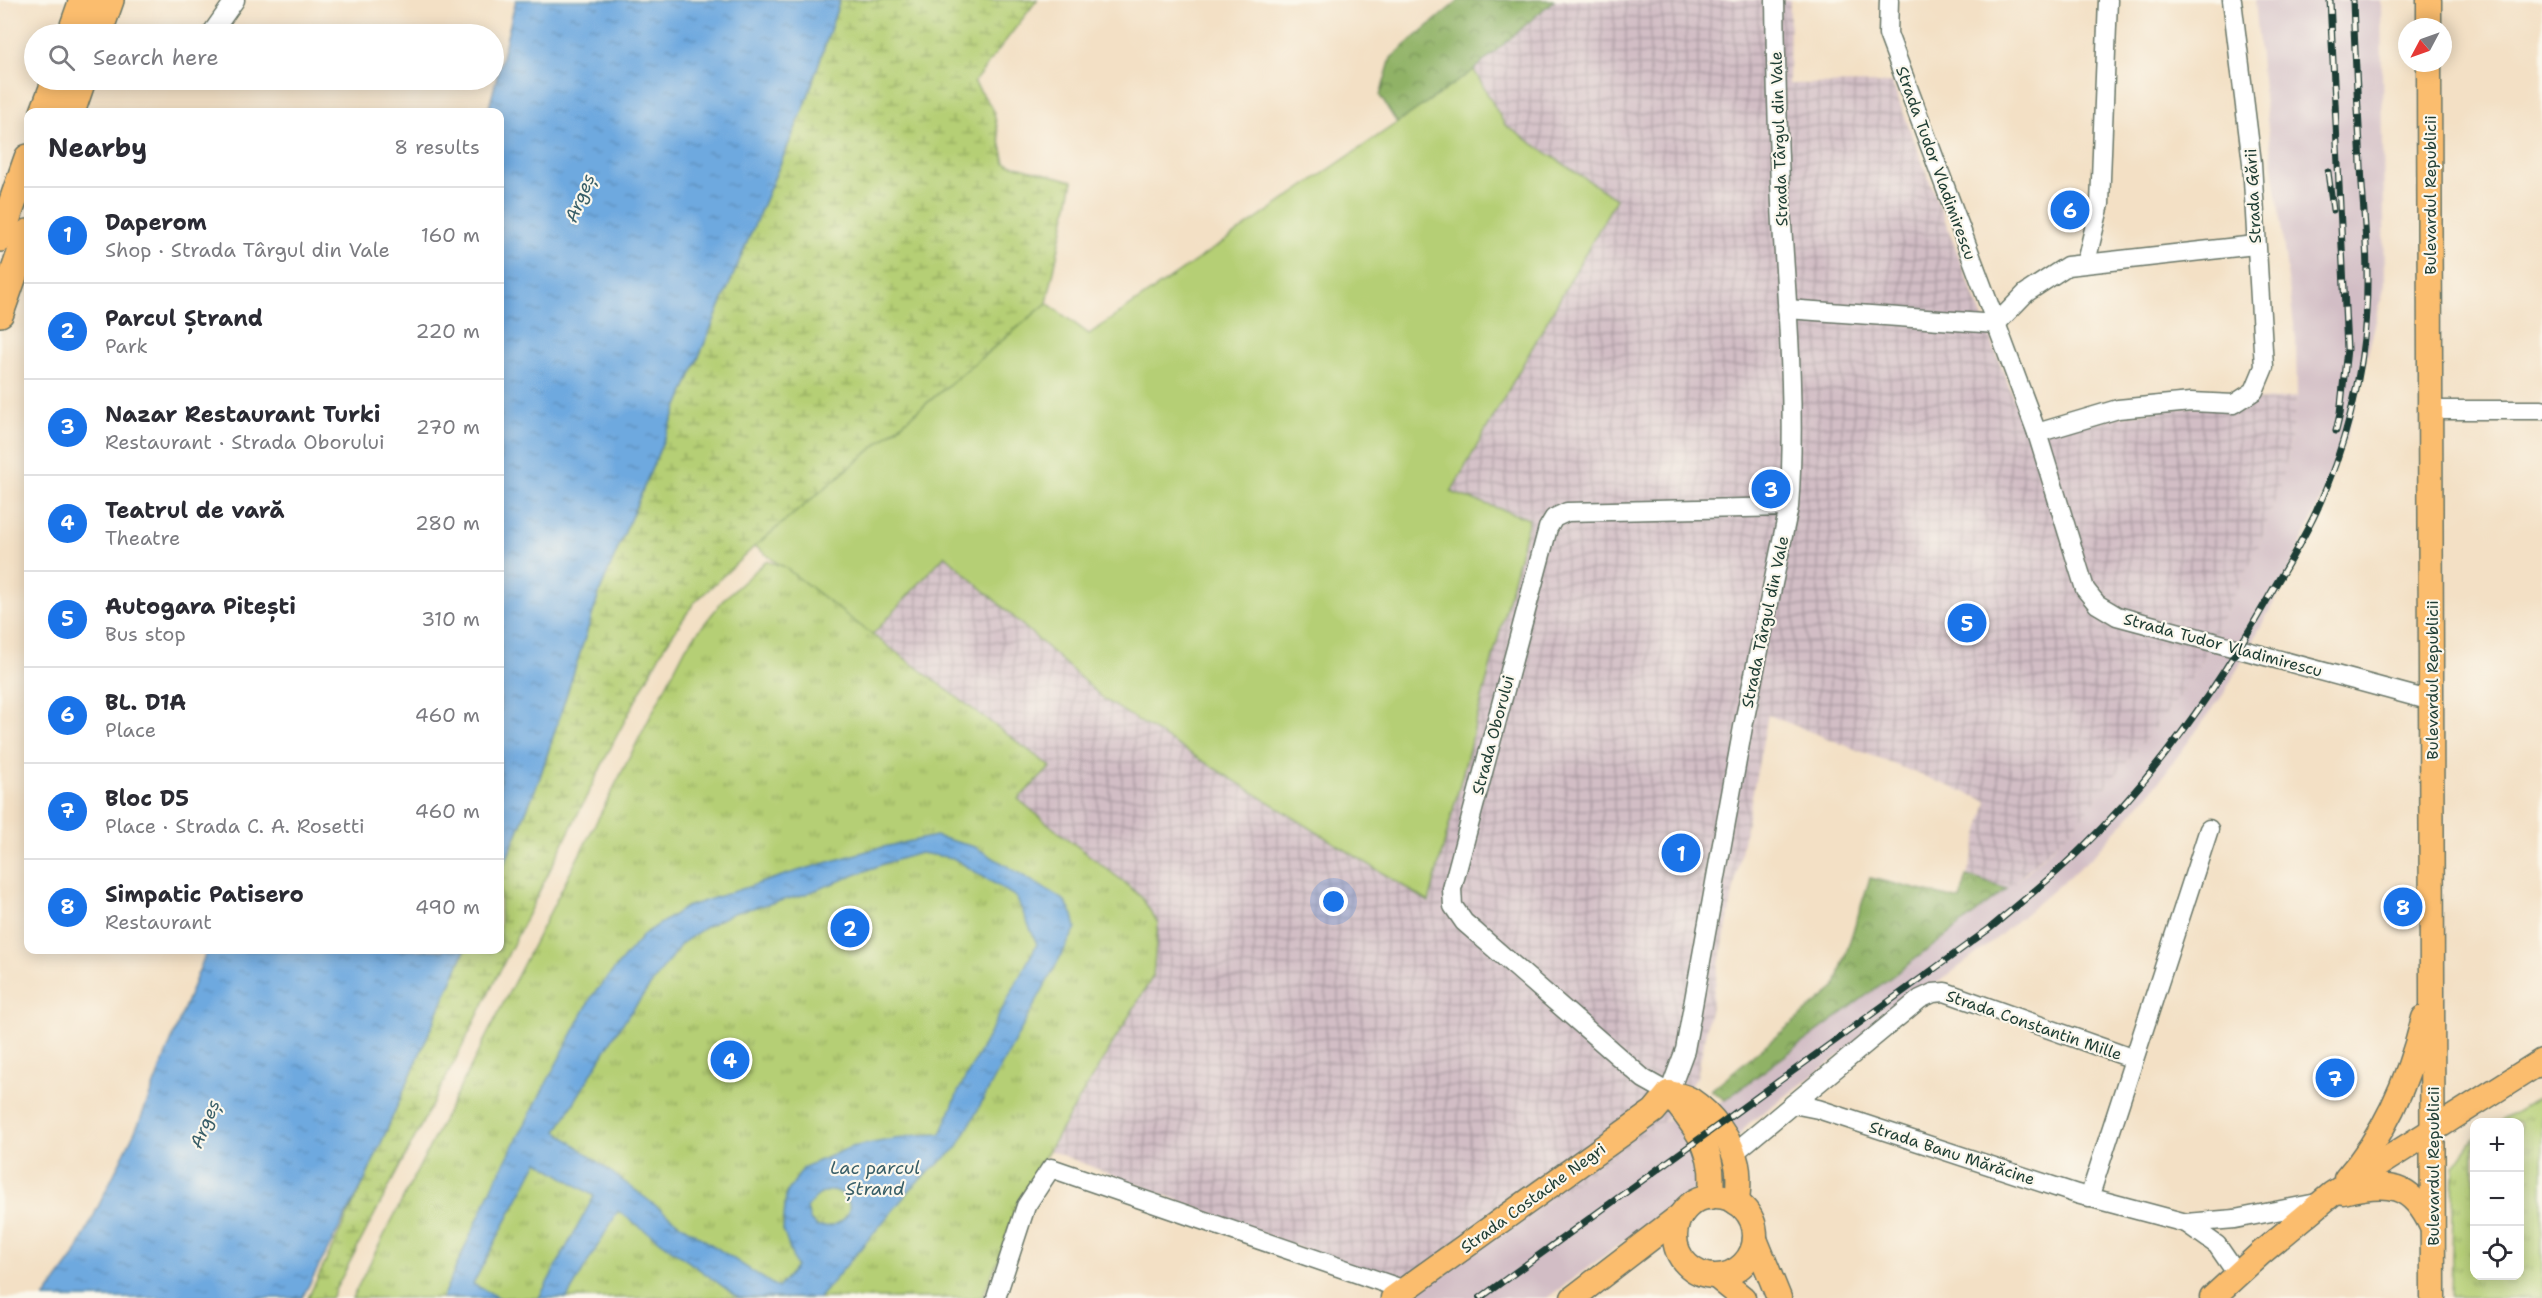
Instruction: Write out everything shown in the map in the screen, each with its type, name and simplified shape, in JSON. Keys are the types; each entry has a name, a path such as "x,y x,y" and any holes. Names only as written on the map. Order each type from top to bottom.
{"highway":[{"path":"75,24 83,0"},
{"path":"102,24 110,0"},
{"path":"46,108 52,90"},
{"path":"72,108 79,90"},
{"path":"0,238 24,169"},
{"path":"0,313 24,244"}],"main road":[{"path":"2429,0 2429,18"},
{"name":"Bulevardul Republicii","path":"2429,72 2432,410 2433,1298"},
{"path":"2327,1198 2370,1147 2402,1087 2416,1051 2433,980"},
{"path":"2212,1298 2327,1198 2542,1061"},
{"path":"1669,1093 1689,1099 1708,1114 1734,1153 1739,1177 1737,1203"},
{"path":"1669,1093 1693,1125 1707,1150 1713,1176 1710,1197"},
{"name":"Strada Costache Negri","path":"1399,1294 1654,1111 1669,1093"},
{"path":"2327,1198 2358,1188 2397,1188 2416,1199 2433,1228"},
{"path":"1573,1298 1681,1215 1689,1206 1710,1197 1719,1197 1737,1203 1751,1219 1755,1239 1779,1298"},
{"path":"1681,1215 1676,1227 1675,1240 1679,1252 1685,1263 1705,1275 1717,1276 1739,1269 1753,1251 1755,1239"},
{"path":"1632,1251 1656,1249 1679,1252"},
{"path":"1717,1276 1743,1298"}],"street":[{"path":"218,24 235,0"},
{"name":"Strada Târgul din Vale","path":"1669,1093 1685,1050 1743,727 1789,507 1791,472 1787,309 1777,138 1775,0"},
{"name":"Strada Tudor Vladimirescu","path":"1889,0 1888,34 2037,433 2085,589 2097,604 2117,616 2432,701"},
{"path":"2086,262 2100,204 2108,0"},
{"name":"Strada Gării","path":"2037,433 2118,409 2191,402 2234,404 2254,391 2264,367 2255,245 2252,163 2232,0"},
{"path":"1787,309 1996,324 2026,293 2067,266 2086,262 2255,245"},
{"path":"2432,410 2542,410"},
{"name":"Strada Oborului","path":"1669,1093 1644,1079 1464,922 1453,906 1452,889 1548,528 1554,518 1567,512 1789,507"},
{"path":"2089,1198 2209,829"},
{"name":"Strada Constantin Mille","path":"1793,1104 1920,999 1933,993 1945,992 2134,1059"},
{"path":"1734,1153 1793,1104"},
{"name":"Strada Banu Mărăcine","path":"1793,1104 1829,1113 2089,1198 2186,1223 2235,1219 2327,1198"},
{"path":"996,1298 1026,1206 1051,1168 1399,1294"},
{"name":"Strada Banu Mărăcine","path":"2186,1223 2217,1245 2237,1274"}],"shaded area":[{"path":"1554,0 1790,0 1789,84 1892,83 2027,433 2163,409 2297,397 2289,453 2278,493 2258,549 2199,667 2169,711 2071,830 2007,889 1967,876 1987,801 1768,715 1697,1077 1664,1121 1414,1293 1049,1150 1153,976 1052,827 1018,799 1050,767 872,635 945,555 1105,700 1429,902 1529,519 1451,492 1616,199 1505,125 1474,70"},
{"path":"2255,0 2381,0 2385,285 2347,436 2278,595 2223,695 2151,792 2093,856 1991,943 1748,1124 1695,1188 1547,1298 1407,1298 1664,1121 1725,1100 1984,907 2028,871 2071,830 2169,711 2199,667 2258,549 2278,493 2289,453 2297,397 2296,340 2263,89"}],"green space":[{"path":"840,0 1037,0 974,82 993,109 1005,163 1073,181 1047,303 755,546 694,603 664,647 614,741 460,1051 331,1298 308,1298 365,1180 463,954 504,954 504,865 539,780 600,591 805,105"},
{"path":"1459,0 1554,0 1474,70 1397,123 1380,96 1391,58"},
{"path":"1474,70 1505,125 1616,199 1451,492 1529,519 1429,902 1105,700 945,555 872,635 755,546 1047,303 1089,334"},
{"path":"766,561 783,566 1051,767 1018,799 1124,882 1142,898 1158,923 1153,976 1017,1203 999,1258 982,1298 352,1298 686,647 724,599"},
{"path":"1967,876 2007,889 1725,1100 1711,1090 1835,988 1870,878 1960,900"},
{"path":"2542,1096 2542,1298 2451,1298 2454,1166 2470,1144 2470,1280 2524,1280 2524,1118 2506,1118"}],"water":[{"name":"Argeș","path":"516,0 840,0 805,105 600,591 539,780 504,865 504,108 489,108 494,90 504,90 504,48"},
{"name":"Lac parcul Ștrand","path":"935,836 975,847 1064,900 1073,915 1076,928 957,1148 915,1184 819,1298 739,1298 618,1211 567,1298 539,1298 594,1196 538,1161 473,1284 500,1298 442,1298 495,1181 592,996 644,934 686,907 874,849","holes":["920,853 953,858 1016,897 1037,944 958,1092 941,1134 916,1135 851,1147 804,1167 786,1194 783,1230 796,1267 778,1288 680,1224 557,1131 617,1031 681,944 707,926 733,913 803,895 886,863","832,1190 841,1193 847,1199 848,1212 845,1218 838,1223 817,1227 810,1220 807,1208 818,1196"]},
{"name":"Argeș","path":"205,954 463,954 365,1180 302,1298 44,1298 73,1258 139,1123"}],"railway":[{"path":"2330,0 2347,349 2336,431"},
{"path":"1480,1298 1989,929 2059,870 2108,821 2135,792 2206,699 2247,634 2316,512 2343,440 2356,389 2364,337 2367,280 2353,0"},
{"path":"2328,172 2333,210"}],"place":[{"name":"BL. D1A","path":"2070,210"},
{"name":"Nazar Restaurant Turki","path":"1771,489"},
{"name":"Autogara Pitești","path":"1967,623"},
{"name":"Daperom","path":"1681,853"},
{"name":"Simpatic Patisero","path":"2403,907"},
{"name":"Parcul Ștrand","path":"850,928"},
{"name":"Teatrul de vară","path":"730,1060"},
{"name":"Bloc D5","path":"2335,1078"}]}
